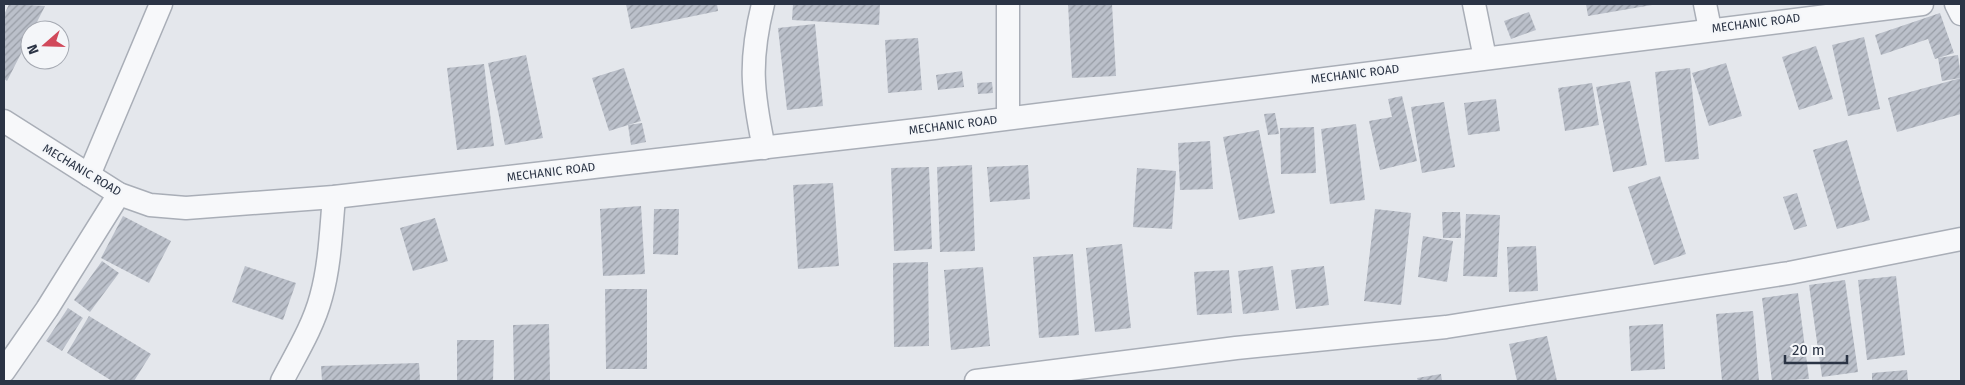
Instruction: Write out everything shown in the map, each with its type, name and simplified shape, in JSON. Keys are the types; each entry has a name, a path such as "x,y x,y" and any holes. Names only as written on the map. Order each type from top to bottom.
{"street":[{"path":"89,175 161,4"},
{"path":"763,4 756,33 753,74 754,101 764,148"},
{"path":"1008,4 1008,118"},
{"path":"1474,4 1485,58"},
{"path":"1704,4 1710,29"},
{"name":"MECHANIC ROAD","path":"4,121 118,194 150,205 186,208 334,198 764,148 1922,4"},
{"path":"1956,4 1961,14"},
{"path":"4,372 47,309 118,194"},
{"path":"282,381 306,335 321,298 334,198"},
{"path":"976,381 1236,348 1446,327 1789,273 1961,239"}],"building":[{"path":"9,4 45,6 38,20 20,20 20,56 7,81 4,79 4,15"},
{"path":"626,4 717,4 718,11 631,29"},
{"path":"793,4 880,4 879,25 792,20"},
{"path":"1068,4 1112,4 1116,76 1072,78"},
{"path":"1586,4 1652,4 1652,5 1588,16"},
{"path":"1529,12 1536,30 1511,39 1504,21"},
{"path":"1940,13 1954,53 1935,59 1928,39 1881,55 1875,35"},
{"path":"815,24 823,106 787,110 778,28"},
{"path":"1864,37 1880,109 1848,116 1832,45"},
{"path":"918,38 922,90 888,93 885,40"},
{"path":"1816,46 1833,99 1799,110 1782,57"},
{"path":"526,55 543,138 505,145 488,63"},
{"path":"1958,55 1961,78 1942,81 1938,58"},
{"path":"1726,63 1742,116 1709,126 1692,73"},
{"path":"484,64 494,146 457,150 447,68"},
{"path":"624,68 641,121 609,131 592,78"},
{"path":"1690,68 1699,159 1665,162 1655,72"},
{"path":"962,71 964,87 938,90 936,75"},
{"path":"1961,78 1961,114 1897,132 1888,98"},
{"path":"1630,81 1647,165 1613,172 1596,87"},
{"path":"992,82 993,93 978,94 977,83"},
{"path":"1592,83 1599,125 1565,131 1558,88"},
{"path":"1402,96 1417,161 1380,170 1369,121 1392,117 1388,99"},
{"path":"1496,99 1500,131 1468,135 1464,103"},
{"path":"1444,102 1455,167 1422,173 1411,107"},
{"path":"1275,113 1279,134 1268,135 1264,114"},
{"path":"642,123 646,142 631,145 628,125"},
{"path":"1356,124 1365,200 1330,204 1321,129"},
{"path":"1314,127 1316,173 1281,174 1280,128"},
{"path":"1259,130 1275,213 1239,220 1223,137"},
{"path":"1847,140 1870,220 1837,229 1813,150"},
{"path":"1210,141 1213,189 1180,190 1178,143"},
{"path":"972,165 975,251 940,252 937,167"},
{"path":"1028,165 1030,199 990,202 987,167"},
{"path":"929,167 932,249 894,251 891,168"},
{"path":"1137,168 1176,171 1172,229 1133,227"},
{"path":"1660,176 1686,254 1654,265 1628,187"},
{"path":"833,183 839,266 798,269 793,185"},
{"path":"1797,193 1807,226 1794,230 1783,197"},
{"path":"641,206 645,274 603,276 600,209"},
{"path":"654,209 679,209 678,255 653,254"},
{"path":"1375,209 1411,213 1401,305 1364,301"},
{"path":"1442,212 1460,212 1461,238 1443,238"},
{"path":"1466,214 1500,215 1497,277 1463,276"},
{"path":"123,216 171,241 149,283 101,258"},
{"path":"435,218 448,261 413,271 400,228"},
{"path":"1423,236 1453,241 1447,282 1418,277"},
{"path":"1122,244 1131,328 1095,332 1086,248"},
{"path":"1536,246 1538,291 1509,292 1507,247"},
{"path":"1073,254 1079,335 1039,338 1033,257"},
{"path":"102,261 119,273 90,312 74,300"},
{"path":"928,262 929,346 894,347 893,263"},
{"path":"245,266 296,283 283,320 232,302"},
{"path":"1273,266 1279,310 1243,314 1238,271"},
{"path":"1324,266 1329,305 1296,309 1291,270"},
{"path":"983,267 990,346 951,350 944,270"},
{"path":"1229,270 1232,313 1197,315 1194,272"},
{"path":"1896,276 1905,355 1867,360 1858,280"},
{"path":"1845,280 1858,372 1822,377 1809,285"},
{"path":"605,289 647,289 647,369 606,369"},
{"path":"1798,293 1809,379 1772,381 1762,298"},
{"path":"68,308 83,318 62,351 46,341"},
{"path":"1753,311 1759,381 1722,381 1716,314"},
{"path":"89,316 151,354 134,381 112,381 67,353"},
{"path":"549,324 550,381 514,381 513,325"},
{"path":"1663,324 1665,369 1631,371 1629,326"},
{"path":"1547,336 1557,381 1517,381 1509,344"},
{"path":"457,340 494,340 493,381 457,381"},
{"path":"419,363 420,381 322,381 321,366"},
{"path":"1907,370 1908,381 1872,381 1872,373"},
{"path":"1441,374 1442,381 1418,381 1417,378"}]}
